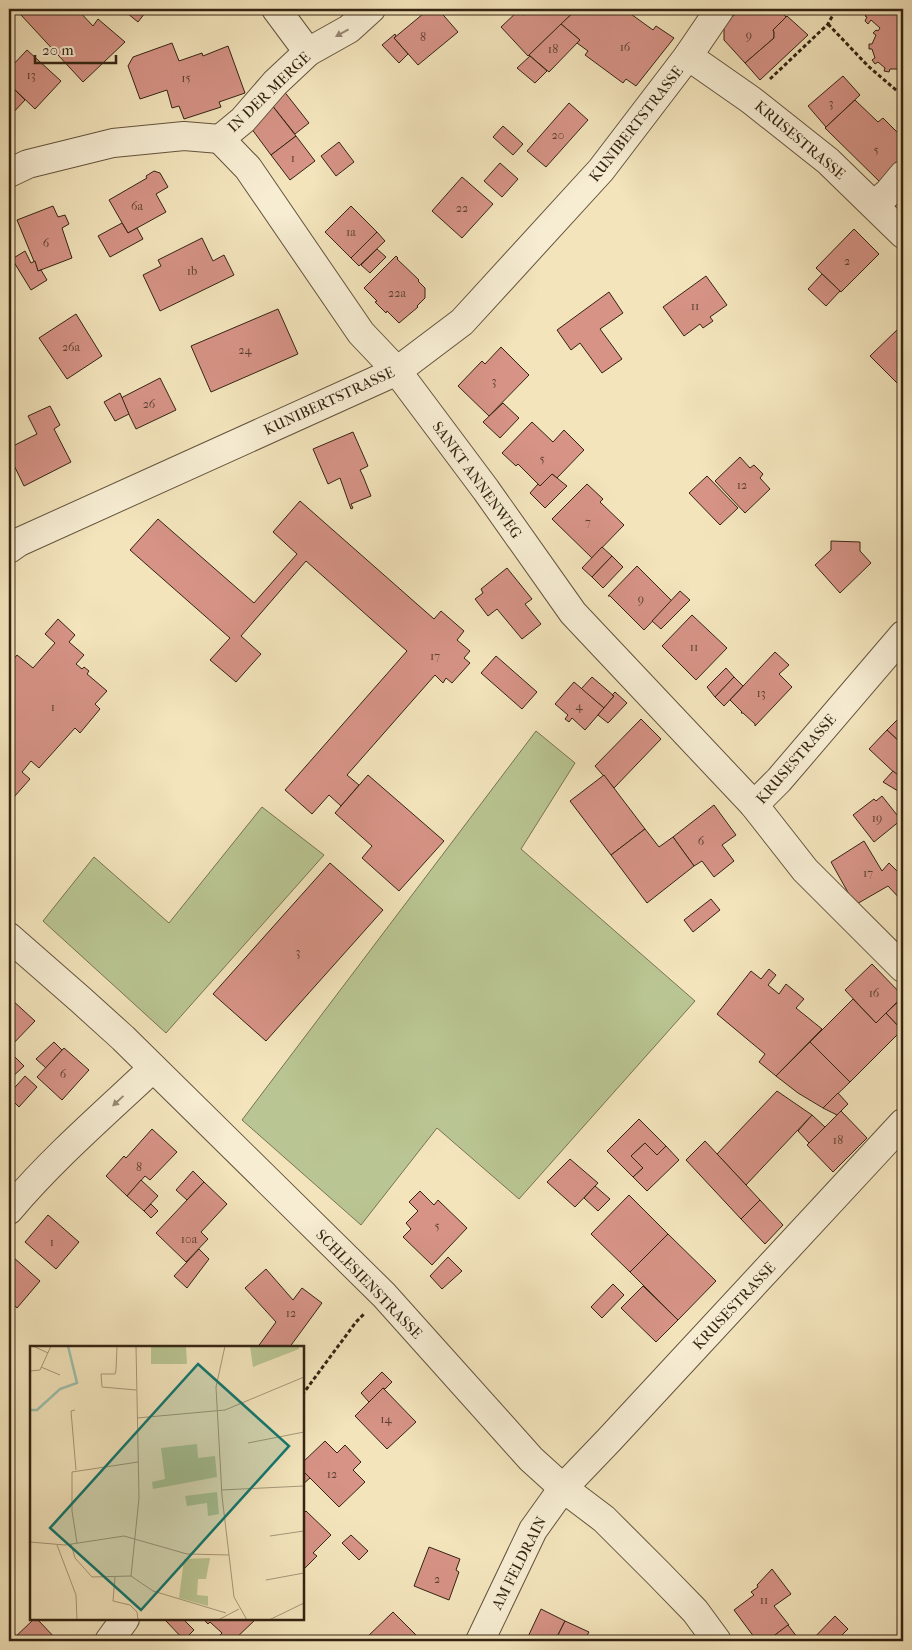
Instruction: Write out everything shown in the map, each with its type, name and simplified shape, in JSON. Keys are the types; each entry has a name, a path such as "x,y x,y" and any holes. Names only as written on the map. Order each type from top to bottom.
{"street":[{"path":"276,9 308,52"},
{"name":"IN DER MERGE","path":"9,173 28,164 113,143 184,136 220,138 243,120 275,83 308,52 350,29 371,9"},
{"name":"KUNIBERTSTRASSE","path":"9,549 19,542 397,371 462,322 601,170 688,56 714,11"},
{"name":"KRUSESTRASSE","path":"688,56 751,100 828,161 903,234"},
{"name":"SANKT ANNENWEG","path":"220,138 248,168 361,332 397,371 486,490 573,613 754,805"},
{"path":"874,205 888,193 903,175"},
{"name":"KRUSESTRASSE","path":"903,636 779,780 754,805 805,870 903,968"},
{"name":"SCHLESIENSTRASSE","path":"9,937 81,1000 153,1068 384,1295 531,1459 563,1488 611,1526 696,1611 717,1641"},
{"path":"9,1210 20,1196 78,1138 153,1068"},
{"name":"KRUSESTRASSE","path":"563,1488 903,1123"},
{"name":"AM FELDRAIN","path":"480,1641 533,1530 563,1488"},
{"path":"109,1641 124,1620"}],"path":[{"path":"751,100 828,24 836,9"},
{"path":"828,24 868,66 903,96"},
{"path":"304,1392 356,1322 368,1310"}],"green space":[{"path":"536,731 575,763 521,849 695,1001 519,1199 437,1128 361,1225 242,1120"},
{"path":"262,807 324,855 166,1033 43,921 94,857 169,923"}],"building":[{"path":"28,9 77,9 93,26 98,19 125,42 83,82 21,15"},
{"path":"122,9 148,9 138,22"},
{"path":"429,9 438,9 458,32 418,65 394,38"},
{"path":"543,9 577,9 528,56 501,27 518,11 523,15 534,10 538,14"},
{"path":"577,9 624,9 653,30 656,26 674,38 636,86 626,79 623,83 585,55 588,51 577,43 580,40 561,24"},
{"path":"741,9 779,9 786,17 773,30 774,38 745,63 724,40 724,24"},
{"path":"864,9 903,9 903,71 890,69 889,72 884,71 885,68 878,62 875,64 872,60 875,58 872,49 869,49 869,44 872,44 876,35 873,33 880,28 871,20 868,24 865,21 867,13"},
{"path":"787,16 808,35 760,80 745,63 774,38 773,30"},
{"path":"561,24 580,40 549,72 529,55"},
{"path":"395,34 394,38 408,54 399,63 382,45"},
{"path":"172,43 179,61 202,53 203,56 228,46 245,93 219,102 221,107 184,119 179,106 172,108 167,90 140,99 128,66 133,57"},
{"path":"27,50 61,81 35,109 9,84 9,69"},
{"path":"530,56 547,71 535,83 517,68"},
{"path":"843,76 860,95 826,127 808,106"},
{"path":"9,84 25,100 9,117"},
{"path":"283,90 309,123 295,134 271,104"},
{"path":"855,100 878,122 883,118 903,138 903,162 882,184 825,128"},
{"path":"569,103 588,120 546,167 527,151"},
{"path":"271,104 296,136 271,155 251,128"},
{"path":"503,126 523,144 513,155 493,137"},
{"path":"296,136 315,161 290,180 271,155"},
{"path":"339,142 354,162 336,176 321,156"},
{"path":"500,163 518,179 502,197 484,181"},
{"path":"154,171 160,173 168,187 156,194 166,212 128,233 109,200 147,178 146,176"},
{"path":"462,177 493,204 462,238 432,211"},
{"path":"53,206 58,217 65,215 69,224 62,228 72,258 38,271 17,220"},
{"path":"351,206 377,232 351,258 325,232"},
{"path":"122,223 128,233 137,228 143,239 110,257 98,236"},
{"path":"854,229 879,254 841,292 816,268"},
{"path":"377,232 385,241 359,266 351,258"},
{"path":"202,238 213,261 224,255 234,275 160,311 143,275 161,266 158,260"},
{"path":"377,249 386,257 370,273 361,265"},
{"path":"25,251 31,263 35,261 38,271 41,270 47,280 31,290 12,259"},
{"path":"396,256 425,288 425,298 418,307 399,323 375,302 377,301 364,288"},
{"path":"822,274 840,291 826,306 808,289"},
{"path":"706,276 727,305 710,317 713,321 703,328 700,324 684,336 663,307"},
{"path":"609,292 623,313 600,329 622,359 602,373 580,343 571,350 557,330"},
{"path":"278,309 298,354 211,392 191,346"},
{"path":"76,314 102,356 67,379 39,338"},
{"path":"898,329 903,334 903,389 870,356"},
{"path":"501,347 529,375 489,416 458,386 482,361 485,364"},
{"path":"160,378 176,410 136,429 121,398"},
{"path":"120,393 129,414 115,421 104,402"},
{"path":"503,403 519,418 500,438 483,422"},
{"path":"50,406 60,425 54,429 71,462 24,486 9,455 9,448 37,434 28,416"},
{"path":"532,422 553,442 564,430 584,450 557,478 552,474 540,486 518,464 516,466 502,453"},
{"path":"353,432 368,466 360,470 371,496 351,504 353,508 351,509 340,478 328,484 313,449"},
{"path":"740,457 750,468 754,465 763,474 760,478 770,489 745,513 715,481"},
{"path":"552,474 567,486 545,508 530,493 538,484 540,486"},
{"path":"707,476 738,508 720,525 689,493"},
{"path":"587,484 603,499 600,502 624,525 592,558 552,519"},
{"path":"300,501 434,619 441,611 464,631 457,640 470,651 464,658 470,663 452,683 446,678 443,683 435,675 347,775 359,785 341,806 329,795 312,814 285,790 407,651 306,561 241,636 261,654 236,682 210,660 230,638 130,550 158,519 254,603 297,554 273,532"},
{"path":"831,541 860,542 860,551 871,563 840,593 815,565 831,550"},
{"path":"602,547 612,556 592,577 582,568"},
{"path":"612,556 623,567 603,588 592,577"},
{"path":"637,566 672,601 644,630 608,596"},
{"path":"507,568 532,599 525,604 541,624 522,639 497,609 488,616 475,599 483,593 481,589"},
{"path":"680,591 690,600 661,629 652,621"},
{"path":"692,615 727,648 696,680 662,646"},
{"path":"58,619 75,635 69,642 84,655 76,664 82,669 84,667 89,671 87,674 107,691 95,704 100,709 80,733 75,728 39,768 31,761 22,772 30,779 14,797 9,792 9,685 14,678 9,673 9,665 17,655 33,668 55,643 45,634"},
{"path":"775,652 789,665 779,674 792,687 755,726 730,700"},
{"path":"496,656 537,692 522,709 481,673"},
{"path":"726,668 734,677 715,697 707,687"},
{"path":"592,677 614,696 604,708 581,689"},
{"path":"734,677 743,686 724,706 715,697"},
{"path":"574,682 604,708 585,730 572,718 569,722 565,719 568,715 555,704"},
{"path":"615,692 627,703 608,723 598,715 614,696 612,695"},
{"path":"903,714 903,745 887,730"},
{"path":"641,719 661,739 614,788 595,766"},
{"path":"887,730 903,745 903,775 900,778 869,749"},
{"path":"893,771 903,779 903,794 883,782"},
{"path":"368,775 444,841 399,891 362,858 372,846 335,813"},
{"path":"604,775 645,829 611,855 570,801"},
{"path":"882,796 901,820 874,842 853,815 874,799 876,801"},
{"path":"714,805 736,835 722,845 734,861 714,877 702,861 694,866 673,837"},
{"path":"645,829 659,847 673,837 694,866 647,903 611,855"},
{"path":"864,841 882,871 889,863 901,875 903,872 903,902 888,886 855,905 831,862"},
{"path":"330,863 383,910 266,1041 213,994"},
{"path":"711,899 720,910 693,932 684,920"},
{"path":"872,964 903,996 876,1023 845,990"},
{"path":"769,969 776,975 768,985 779,994 786,984 804,999 796,1008 822,1029 776,1076 759,1062 765,1054 717,1014 751,971 761,979"},
{"path":"11,999 35,1021 9,1048 9,1002"},
{"path":"853,999 876,1023 886,1013 902,1030 850,1082 810,1042"},
{"path":"901,999 903,1001 903,1026 901,1029 886,1013"},
{"path":"54,1042 62,1050 46,1068 36,1059"},
{"path":"810,1042 850,1082 823,1108 798,1093 776,1076"},
{"path":"64,1048 89,1070 62,1100 37,1077"},
{"path":"11,1053 24,1066 9,1080 9,1055"},
{"path":"25,1076 37,1087 19,1107 9,1097 9,1094"},
{"path":"777,1091 812,1115 746,1185 717,1154"},
{"path":"838,1093 848,1104 837,1115 823,1108"},
{"path":"841,1111 867,1138 833,1172 807,1145"},
{"path":"812,1115 825,1127 809,1143 798,1131"},
{"path":"639,1119 666,1146 657,1155 645,1143 631,1156 643,1168 633,1177 607,1151"},
{"path":"152,1129 177,1152 150,1180 145,1176 127,1196 106,1176 124,1156 126,1158"},
{"path":"705,1141 760,1200 741,1219 686,1160"},
{"path":"645,1143 657,1155 666,1146 679,1160 647,1191 633,1177 643,1168 631,1156"},
{"path":"570,1159 598,1183 575,1207 547,1182"},
{"path":"193,1171 204,1182 187,1200 176,1190"},
{"path":"141,1180 158,1196 144,1211 127,1196"},
{"path":"204,1182 227,1204 201,1232 208,1239 186,1262 156,1233"},
{"path":"595,1186 610,1199 598,1211 584,1198"},
{"path":"420,1191 434,1205 438,1200 467,1228 432,1265 403,1237 411,1229 406,1223 418,1211 409,1202"},
{"path":"629,1195 668,1234 630,1272 591,1234"},
{"path":"760,1200 783,1225 765,1244 741,1219"},
{"path":"151,1204 158,1211 151,1218 144,1211"},
{"path":"48,1215 79,1242 56,1269 25,1242"},
{"path":"668,1234 716,1281 678,1320 630,1272"},
{"path":"199,1249 209,1259 187,1288 174,1276"},
{"path":"13,1257 40,1281 17,1308 9,1300 9,1262"},
{"path":"448,1257 462,1271 442,1289 430,1276"},
{"path":"266,1269 293,1300 302,1288 322,1303 290,1346 258,1346 276,1322 245,1288"},
{"path":"613,1284 624,1295 602,1318 591,1307"},
{"path":"643,1286 678,1320 656,1342 621,1308"},
{"path":"382,1372 392,1382 369,1402 361,1393"},
{"path":"383,1388 416,1422 387,1449 355,1416"},
{"path":"325,1441 337,1453 345,1445 361,1462 353,1470 365,1482 339,1507 304,1472 304,1461"},
{"path":"304,1472 310,1478 304,1483"},
{"path":"306,1511 331,1535 313,1553 317,1556 304,1569 304,1513"},
{"path":"351,1535 368,1551 359,1560 342,1543"},
{"path":"429,1547 460,1559 456,1570 459,1572 449,1600 414,1586"},
{"path":"772,1569 791,1594 774,1606 789,1625 767,1641 757,1641 734,1610 754,1595 751,1592 758,1587 757,1585"},
{"path":"541,1609 565,1621 555,1641 526,1641"},
{"path":"393,1612 422,1641 363,1641"},
{"path":"835,1616 848,1629 836,1641 811,1641"},
{"path":"33,1620 38,1620 58,1641 11,1641"},
{"path":"184,1620 194,1630 184,1640 166,1621"},
{"path":"204,1620 255,1620 233,1641 224,1641 219,1636 222,1633 210,1622 208,1624"},
{"path":"565,1621 589,1632 584,1641 555,1641"},
{"path":"788,1625 800,1641 793,1641 791,1639 789,1641 767,1641"}]}
